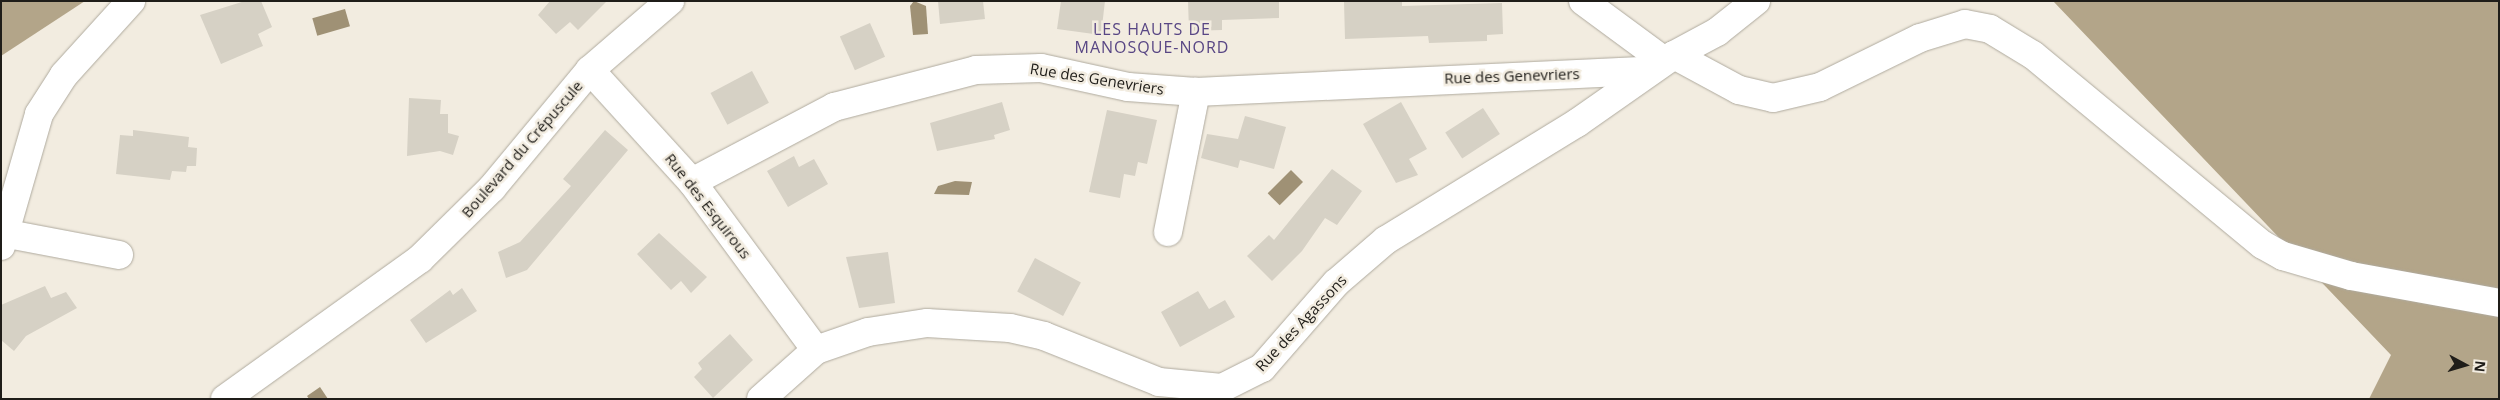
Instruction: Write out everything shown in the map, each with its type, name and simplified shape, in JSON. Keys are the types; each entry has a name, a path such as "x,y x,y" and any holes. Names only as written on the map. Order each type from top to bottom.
{"street":[{"path":"119,255 4,240 9,197 31,134 46,102 132,1"},
{"name":"Boulevard du Crépuscule","path":"225,399 420,259 492,188 590,70 670,1"},
{"path":"1583,1 1661,62 1739,90 1772,98 1820,87 1946,28 1964,24 1990,29 2033,55 2235,223 2282,256 2352,276 2499,303"},
{"path":"1661,62 1718,32 1756,1"},
{"name":"Rue des Genevriers","path":"692,182 834,107 976,70 1041,68 1128,87 1196,92 1661,62"},
{"name":"Rue des Agassons","path":"761,399 816,350 900,326 985,324 1044,336 1176,387 1222,388 1238,383 1262,368 1336,283 1386,240 1577,123 1661,62"},
{"name":"Rue des Esquirous","path":"590,70 692,182 816,350"},
{"path":"1168,232 1196,92"}],"shaded area":[{"path":"1,1 85,1 1,56"},
{"path":"914,1 926,6 928,34 913,35 910,6"},
{"path":"2053,1 2499,1 2499,399 2369,399 2391,355"},
{"path":"345,9 350,26 317,36 312,18"},
{"path":"1291,170 1303,182 1280,205 1268,193"},
{"path":"955,181 972,182 969,195 934,194 938,186"},
{"path":"320,387 328,399 309,399 307,396"}],"building":[{"path":"245,1 261,1 272,27 258,34 263,46 221,64 200,15"},
{"path":"550,1 607,1 578,30 570,22 556,34 538,15"},
{"path":"938,1 983,1 985,19 940,24"},
{"path":"1061,1 1105,1 1101,35 1057,29"},
{"path":"1188,1 1279,1 1279,18 1222,20 1222,30 1189,31"},
{"path":"1402,1 1402,6 1502,3 1503,34 1487,35 1487,41 1429,43 1428,36 1345,39 1344,2"},
{"path":"870,23 885,57 855,70 840,36"},
{"path":"752,71 769,103 727,125 711,93"},
{"path":"409,98 441,100 440,114 448,114 448,133 459,136 453,155 440,151 407,156"},
{"path":"1002,102 1010,130 994,135 995,139 937,151 930,123"},
{"path":"1401,102 1427,149 1409,159 1418,175 1396,183 1363,124"},
{"path":"1483,108 1500,134 1462,159 1445,133"},
{"path":"1107,110 1157,120 1147,164 1138,162 1135,176 1124,174 1120,198 1089,192"},
{"path":"1245,116 1286,127 1274,169 1240,160 1238,168 1201,158 1207,134 1238,139"},
{"path":"133,130 189,137 188,147 197,148 196,166 187,166 186,172 172,171 170,180 116,174 120,135 133,136"},
{"path":"605,130 628,150 527,270 506,278 498,252 520,242 571,186 563,179"},
{"path":"794,156 799,167 814,159 828,184 788,207 767,171"},
{"path":"1332,169 1362,191 1337,225 1325,218 1302,251 1272,281 1247,256 1269,235 1274,240"},
{"path":"659,233 707,277 691,293 681,281 671,290 637,254"},
{"path":"888,252 895,303 859,308 846,257"},
{"path":"1035,258 1081,282 1063,316 1017,292"},
{"path":"45,286 51,298 66,292 77,308 26,336 14,351 1,340 1,305"},
{"path":"462,288 477,311 426,343 410,320 450,290 453,295"},
{"path":"1198,291 1209,309 1225,300 1235,317 1180,347 1161,312"},
{"path":"730,334 753,360 713,398 694,377 702,369 698,363"}],"district":[{"name":"LES HAUTS DE MANOSQUE-NORD","path":"1152,38"}]}
